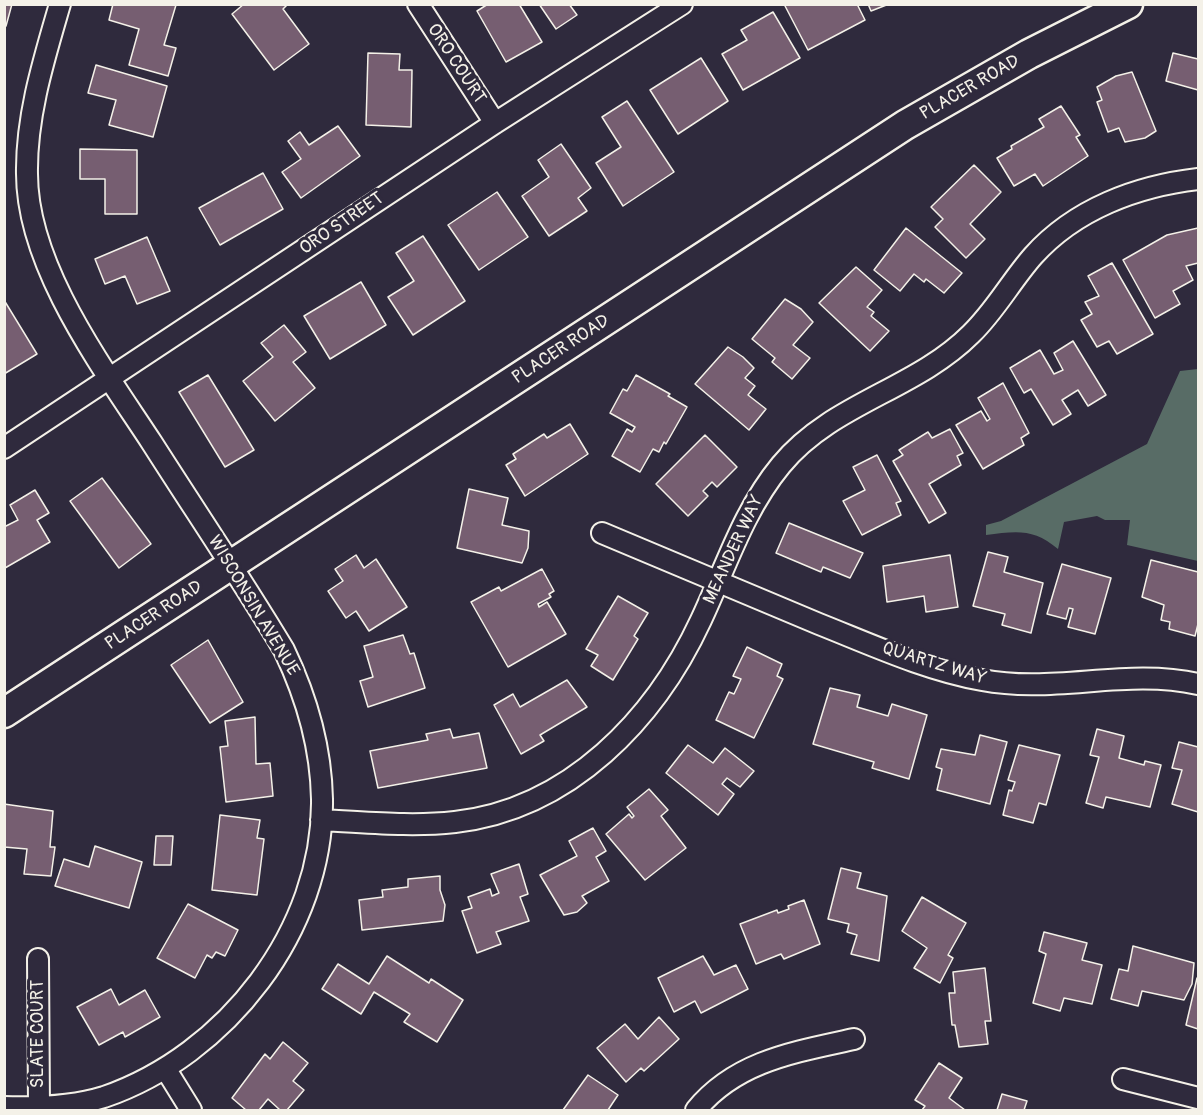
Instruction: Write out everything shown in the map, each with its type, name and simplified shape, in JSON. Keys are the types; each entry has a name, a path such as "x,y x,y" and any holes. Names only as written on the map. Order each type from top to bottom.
{"main road":[{"name":"PLACER ROAD","path":"4,713 905,125 1029,54 1128,4"}],"street":[{"name":"WISCONSIN AVENUE","path":"4,1107 39,1108 104,1096 165,1068 220,1024 251,992 278,956 309,886 321,820 316,738 302,690 284,650 69,312 44,256 26,175 29,136 41,70 60,4"},
{"name":"ORO COURT","path":"418,4 495,123"},
{"name":"ORO STREET","path":"4,448 495,123 682,4"},
{"name":"MEANDER WAY","path":"321,820 407,825 459,822 485,817 524,804 554,789 605,753 654,702 686,651 756,500 782,463 815,430 848,410 925,372 952,352 986,318 1032,257 1072,222 1133,193 1198,179"},
{"name":"QUARTZ WAY","path":"602,533 870,645 961,676 1021,684 1125,677 1168,679 1198,684"},
{"name":"SLATE COURT","path":"38,960 39,1108"},
{"path":"696,1110 724,1082 746,1068 783,1055 854,1039"},
{"path":"165,1068 191,1110"},
{"path":"1123,1078 1198,1098"}],"green space":[{"path":"1198,369 1198,561 1127,545 1130,520 1105,520 1097,516 1064,522 1058,549 1033,534 1016,532 986,535 986,525 1001,521 1147,444 1180,371"}],"building":[{"path":"4,4 12,4 6,26 4,26"},
{"path":"113,4 176,5 164,45 176,48 168,76 129,65 139,29 109,20"},
{"path":"244,4 288,4 283,9 309,44 274,70 232,14"},
{"path":"488,4 519,4 542,42 506,62 477,11"},
{"path":"539,4 569,4 577,15 556,29"},
{"path":"784,4 857,4 865,20 808,50"},
{"path":"868,4 889,4 871,11"},
{"path":"773,12 800,58 743,90 722,54 747,40 741,30"},
{"path":"368,53 400,54 399,70 412,70 411,127 366,125"},
{"path":"1173,53 1198,59 1198,90 1166,81"},
{"path":"701,58 728,101 678,134 650,90"},
{"path":"96,65 167,86 153,137 109,125 116,100 88,93"},
{"path":"1132,72 1156,131 1145,138 1125,142 1119,128 1108,132 1097,102 1102,100 1097,87 1116,76"},
{"path":"627,101 674,172 623,206 596,163 621,147 602,117"},
{"path":"1061,106 1080,135 1076,137 1088,156 1043,186 1035,174 1014,186 997,158 1012,149 1011,146 1044,127 1039,119"},
{"path":"338,126 360,156 301,198 282,172 301,159 288,141 300,132 309,145"},
{"path":"561,144 591,188 578,198 587,211 549,236 522,196 549,177 538,160"},
{"path":"80,149 137,150 137,214 105,214 105,179 80,179"},
{"path":"974,165 1001,192 970,224 985,239 966,258 935,227 943,219 931,207"},
{"path":"263,173 283,209 220,245 199,208"},
{"path":"497,192 528,237 479,270 448,225"},
{"path":"906,228 962,273 944,293 926,279 924,282 914,274 900,291 874,270"},
{"path":"1198,228 1198,263 1186,266 1193,280 1173,291 1180,304 1155,318 1123,260 1167,235"},
{"path":"423,236 465,301 413,335 388,297 414,281 396,253"},
{"path":"147,237 170,291 137,304 125,276 105,284 95,259"},
{"path":"1112,263 1153,334 1117,354 1109,341 1097,347 1081,320 1092,314 1085,302 1099,296 1088,276"},
{"path":"856,267 882,290 867,307 874,312 871,316 889,331 870,351 819,303"},
{"path":"361,282 386,325 330,359 304,316"},
{"path":"785,299 801,309 813,322 793,345 810,358 792,379 772,362 775,358 752,339"},
{"path":"4,300 37,354 4,374"},
{"path":"284,325 306,352 293,362 315,388 275,421 243,381 273,357 261,343"},
{"path":"1073,341 1106,395 1088,406 1078,390 1062,400 1071,414 1053,425 1031,389 1024,393 1010,368 1040,350 1054,374 1063,370 1054,353"},
{"path":"728,347 754,368 745,378 755,386 748,395 766,409 749,430 695,384"},
{"path":"208,375 254,450 225,467 179,392"},
{"path":"636,375 670,394 668,396 687,407 666,444 664,442 659,452 653,449 640,472 612,456 627,429 632,432 635,427 610,413 623,389 627,391"},
{"path":"1003,383 1029,433 1021,438 1024,445 983,469 956,425 981,411 987,421 990,419 978,398"},
{"path":"570,424 588,454 525,496 506,465 516,459 513,454 544,434 547,438"},
{"path":"950,429 963,453 957,456 961,465 929,484 946,513 929,523 893,461 903,455 899,450 928,432 932,438"},
{"path":"705,435 737,467 717,487 712,482 703,491 708,496 688,516 656,484"},
{"path":"877,455 901,501 896,503 901,515 862,535 843,501 865,490 853,467"},
{"path":"102,478 151,544 119,568 70,501"},
{"path":"469,489 508,498 502,525 529,531 528,548 522,563 457,548"},
{"path":"35,490 49,513 37,520 50,542 5,568 4,527 18,520 10,505"},
{"path":"789,523 863,553 850,578 823,567 821,572 776,553"},
{"path":"988,552 1008,557 1004,572 1043,583 1031,633 1002,625 1005,614 973,606"},
{"path":"356,555 364,568 376,559 407,607 369,631 356,611 346,618 328,591 343,581 335,569"},
{"path":"950,555 958,607 926,612 924,596 887,602 883,566"},
{"path":"1151,560 1198,572 1198,624 1195,636 1169,629 1170,622 1161,620 1164,605 1142,597"},
{"path":"1062,564 1111,578 1095,634 1068,627 1073,609 1069,608 1066,619 1047,614"},
{"path":"542,569 554,591 549,594 551,597 538,604 539,607 547,602 566,634 508,667 471,602 499,587 501,591"},
{"path":"618,596 648,613 634,636 638,639 613,680 591,666 598,655 586,649"},
{"path":"403,635 410,654 414,653 425,688 368,707 360,681 373,677 364,646"},
{"path":"208,640 243,702 210,723 171,665"},
{"path":"747,647 782,664 777,676 783,679 754,738 716,720 729,692 734,694 741,679 733,676"},
{"path":"567,680 587,707 540,735 544,741 521,754 494,705 513,694 520,707"},
{"path":"830,688 860,695 857,707 888,716 892,704 927,715 909,779 872,768 874,762 813,744"},
{"path":"255,717 256,764 270,763 273,796 226,802 220,747 228,746 225,721"},
{"path":"450,729 453,738 479,733 487,768 378,788 370,751 428,740 426,734"},
{"path":"1097,729 1124,736 1119,758 1144,765 1145,761 1161,765 1150,807 1106,797 1103,808 1086,803 1099,757 1090,755"},
{"path":"980,735 1007,742 990,804 937,790 942,769 936,767 941,749 975,755"},
{"path":"1179,742 1198,747 1198,812 1172,804 1182,770 1172,768"},
{"path":"688,745 713,763 725,748 754,771 740,787 727,778 722,784 734,794 718,815 666,773"},
{"path":"1019,745 1060,755 1046,805 1039,803 1033,823 1003,815 1009,790 1012,791 1015,782 1008,780"},
{"path":"649,789 668,810 661,816 686,848 645,880 606,834 629,814 632,818 634,816 627,807"},
{"path":"4,804 53,811 50,847 55,847 51,876 24,874 27,849 4,847"},
{"path":"220,815 260,820 257,838 264,839 257,895 212,890"},
{"path":"593,828 606,851 596,857 609,881 582,896 587,903 577,912 564,915 540,875 577,856 569,841"},
{"path":"156,836 173,836 171,865 154,865"},
{"path":"95,846 142,862 129,908 55,886 64,859 89,867"},
{"path":"519,864 528,894 520,897 529,921 496,932 501,944 477,953 462,911 472,908 468,897 490,889 492,896 499,893 491,874"},
{"path":"841,868 861,873 857,888 887,896 879,961 851,954 857,935 847,932 849,924 828,919"},
{"path":"440,876 440,890 445,905 443,921 362,930 359,900 383,897 382,890 408,887 408,879"},
{"path":"922,897 966,923 948,955 953,958 940,983 914,968 927,948 902,931"},
{"path":"804,900 820,944 784,959 781,954 756,964 740,924 777,910 778,913 789,909 788,906"},
{"path":"188,904 238,930 225,956 216,952 212,958 207,955 195,978 157,958"},
{"path":"1044,932 1087,943 1082,960 1102,965 1092,1004 1064,998 1060,1011 1033,1003 1046,954 1039,951"},
{"path":"1133,946 1194,963 1192,984 1184,1000 1142,991 1138,1006 1111,999 1119,969 1128,971"},
{"path":"387,956 429,983 431,979 463,1000 437,1042 404,1022 410,1014 374,992 361,1014 322,989 338,964 369,984"},
{"path":"703,956 714,975 736,965 748,989 701,1013 695,1001 674,1012 658,978"},
{"path":"985,968 991,1021 985,1021 988,1044 959,1047 955,1025 952,1025 949,993 955,993 953,972"},
{"path":"1198,979 1198,1029 1186,1025"},
{"path":"111,989 119,1005 145,990 160,1017 125,1037 123,1032 99,1045 77,1007"},
{"path":"659,1017 679,1039 644,1071 641,1068 626,1082 597,1048 625,1024 638,1039"},
{"path":"283,1042 308,1063 293,1081 304,1090 287,1110 280,1110 268,1099 259,1110 246,1110 232,1098 265,1054 270,1059"},
{"path":"939,1063 962,1078 949,1098 965,1110 922,1110 925,1106 915,1100"},
{"path":"588,1075 618,1095 608,1110 563,1110"},
{"path":"1002,1094 1027,1101 1024,1110 997,1110"}]}
